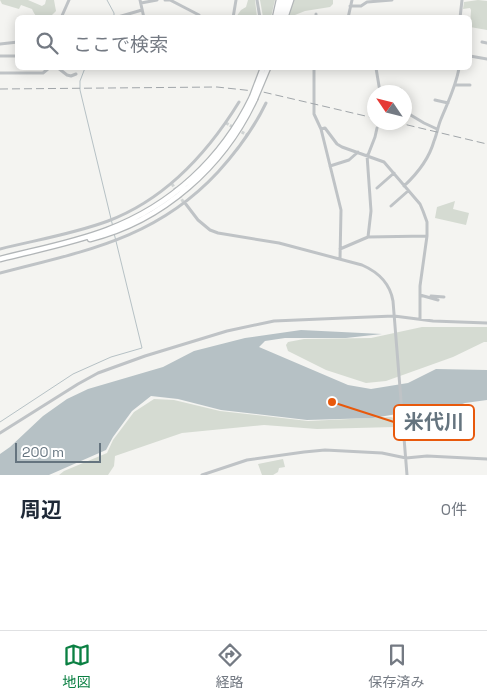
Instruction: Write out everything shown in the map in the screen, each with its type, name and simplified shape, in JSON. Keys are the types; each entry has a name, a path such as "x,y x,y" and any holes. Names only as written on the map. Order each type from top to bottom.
{"highway":[{"path":"279,0 280,15"},
{"path":"280,15 283,0"},
{"path":"280,15 287,0"},
{"path":"280,15 291,0"},
{"path":"253,98 262,70"},
{"path":"0,259 106,233 119,228 161,203 193,178 212,158 253,98 267,70"}],"street":[{"path":"62,15 70,0"},
{"path":"143,15 141,2 157,0"},
{"path":"165,0 176,3 199,15"},
{"path":"234,15 236,0"},
{"path":"257,0 260,15"},
{"path":"348,15 352,0"},
{"path":"350,6 361,6 367,2 392,0"},
{"path":"460,15 462,0"},
{"path":"125,15 142,10"},
{"path":"0,44 15,42"},
{"path":"482,42 487,43"},
{"path":"0,56 15,56"},
{"path":"472,56 487,58"},
{"path":"0,73 42,73 45,70"},
{"path":"60,70 66,75 76,74"},
{"path":"314,70 314,114 321,129 340,210 340,259"},
{"path":"376,70 379,85"},
{"path":"404,186 418,173 434,142 437,128 448,103 458,70"},
{"path":"454,85 470,84"},
{"path":"435,100 448,103"},
{"path":"0,249 111,220 154,197 188,170 208,148 239,102"},
{"path":"0,273 92,250 154,224 185,203 211,180 234,155 252,129 266,103"},
{"path":"412,116 437,128"},
{"path":"321,129 325,128 337,144 342,147 384,162 420,204 427,222 420,295 420,320"},
{"path":"368,237 371,211 367,155 377,130"},
{"path":"330,166 349,160 359,152"},
{"path":"377,188 394,174"},
{"path":"391,206 408,191"},
{"path":"185,203 198,220 210,230 218,233 266,240 340,259 362,265 377,274 390,291 407,475"},
{"path":"340,249 368,237 427,236"},
{"path":"420,295 444,297"},
{"path":"430,296 438,300"},
{"path":"0,433 78,384 112,367 201,338 274,321 394,319 487,323"},
{"path":"202,475 247,460 304,452 348,451 382,453 406,458 427,456 487,459"}],"shaded area":[{"path":"0,0 28,0 42,6 46,0 54,0 56,11 52,15 35,15 32,9 21,5 19,9 2,4"},
{"path":"248,0 255,0 257,15 237,15 246,7"},
{"path":"260,0 275,0 271,15 263,15"},
{"path":"293,0 333,0 333,4 330,7 288,15"},
{"path":"487,1 487,30 472,27 471,10 470,8 463,9 464,2"},
{"path":"455,201 453,209 469,213 466,225 435,218 437,207"},
{"path":"422,327 487,327 487,342 453,357 386,381 366,383 326,370 288,351 286,345 288,342 304,339 371,338"},
{"path":"301,330 382,334 346,338 285,338 265,341 259,347 348,385 371,389 408,383 436,369 487,370 487,400 465,403 443,411 421,410 373,418 307,420 221,410 178,399 151,396 132,411 106,450 49,475 0,475 0,454 43,416 67,399 88,389 163,367 194,351 245,338"},
{"path":"154,399 174,400 220,411 308,421 391,417 399,420 400,423 395,427 317,429 264,425 182,433 115,456 114,466 108,475 59,475 64,471 107,453 113,440 134,412"},
{"path":"283,459 285,467 279,468 278,472 273,475 262,475 258,464"}],"waterway":[{"path":"107,0 114,15"},
{"path":"84,70 80,81 80,90 113,227"},
{"path":"0,422 73,374 111,357 142,348 114,233"}],"tunnel":[{"path":"226,123 247,135"},
{"path":"172,184 184,203"}],"railway":[{"path":"0,89 217,87 263,92 367,116"},
{"path":"412,126 487,144"}],"place":[{"name":"米代川","path":"332,402"}]}
